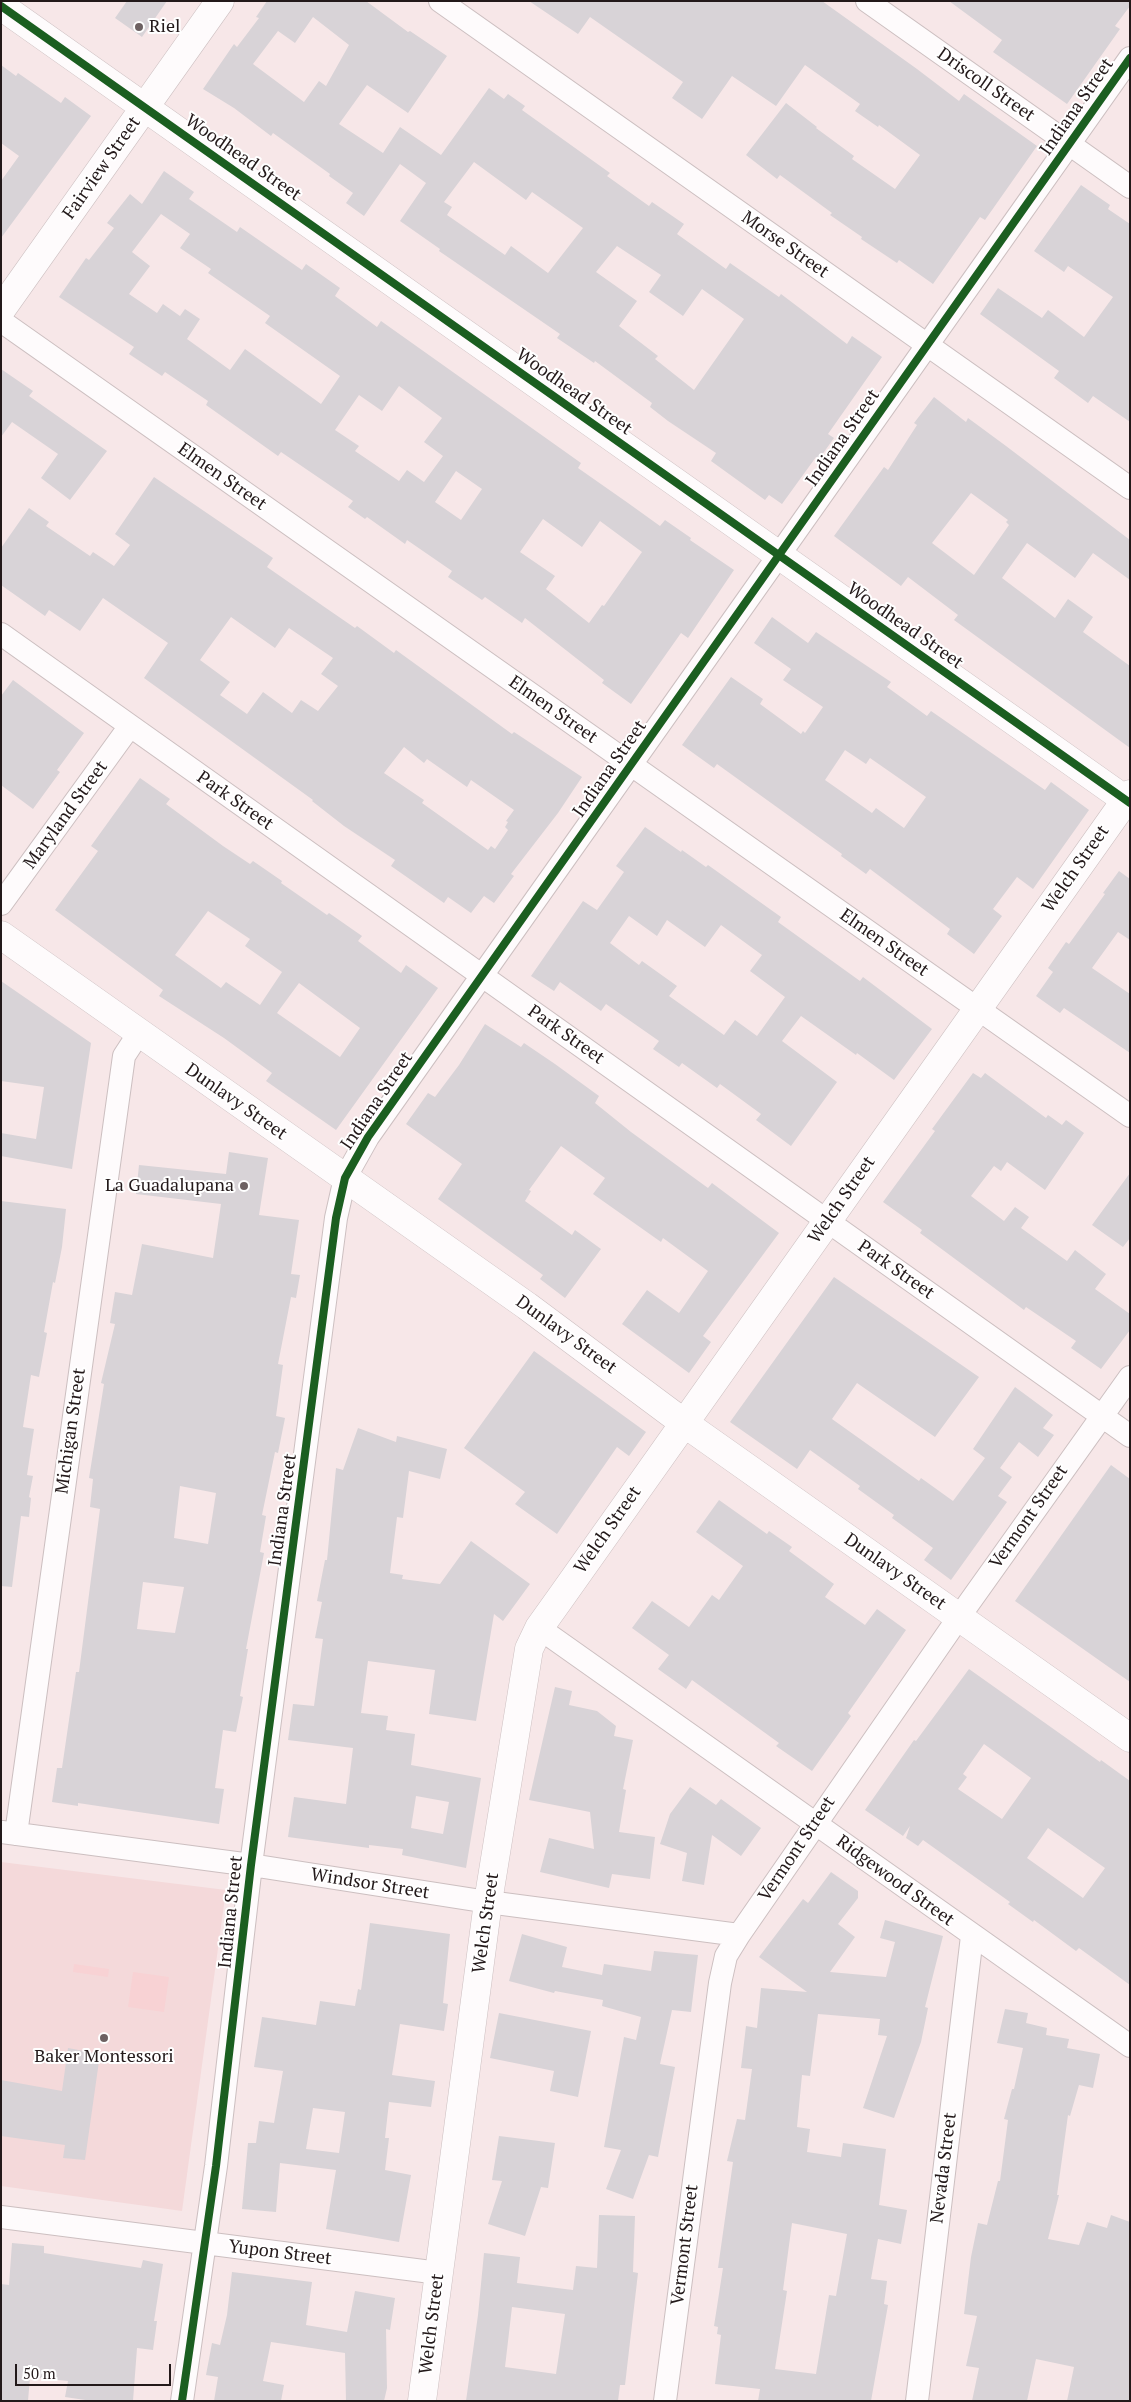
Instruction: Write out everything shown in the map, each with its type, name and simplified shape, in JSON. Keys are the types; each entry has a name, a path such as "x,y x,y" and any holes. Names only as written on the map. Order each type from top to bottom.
{"street":[{"name":"Fairview Street","path":"1,310 220,1"},
{"name":"Morse Street","path":"440,1 1130,488"},
{"name":"Driscoll Street","path":"867,1 1130,187"},
{"name":"Woodhead Street","path":"1,6 1128,799"},
{"name":"Indiana Street","path":"182,2401 216,2166 251,1865 336,1218 345,1178 363,1144 1130,58"},
{"name":"Elmen Street","path":"1,321 1130,1116"},
{"name":"Park Street","path":"1,634 1130,1436"},
{"name":"Maryland Street","path":"1,904 130,726"},
{"name":"Welch Street","path":"422,2401 488,1902 528,1652 539,1628 1128,799"},
{"name":"Dunlavy Street","path":"1,935 527,1306 684,1423 1130,1738"},
{"name":"Michigan Street","path":"9,1833 124,1056 139,1033"},
{"name":"Vermont Street","path":"665,2401 720,1983 726,1956 738,1935 815,1823 1130,1377"},
{"name":"Ridgewood Street","path":"539,1628 1130,2046"},
{"name":"Windsor Street","path":"9,1833 251,1865 488,1902 738,1935"},
{"name":"Nevada Street","path":"917,2401 972,1936"},
{"name":"Yupon Street","path":"1,2216 439,2273"}],"shaded area":[{"name":"Baker Montessori","path":"1,1862 226,1890 182,2211 1,2186"},
{"path":"74,1964 109,1969 108,1977 73,1972"},
{"path":"133,1972 169,1977 164,2012 128,2007"}],"building":[{"name":"Riel","path":"127,1 167,1 142,37 115,18"},
{"path":"267,1 366,1 408,32 410,31 447,56 408,113 367,85 339,124 383,153 400,127 441,155 489,88 504,99 508,94 525,106 522,110 610,173 607,176 649,206 652,202 684,224 677,234 726,269 730,263 779,297 781,294 847,344 852,336 882,357 828,434 834,438 819,459 816,457 782,504 769,495 765,500 711,461 716,453 650,407 652,403 595,361 594,363 557,338 560,334 439,251 440,249 400,221 426,183 400,164 364,216 346,203 353,193 329,176 330,174 273,133 271,136 234,108 203,89 234,44 237,47 259,18 256,17","holes":["313,17 349,45 326,86 319,81 304,102 253,64 278,31 295,43","474,162 526,200 532,192 583,228 548,273 511,246 505,255 447,215 452,207 444,202","617,246 661,275 649,292 683,316 702,289 744,319 694,390 655,359 658,356 619,326 637,301 596,272"]},
{"path":"529,1 822,1 959,101 964,94 1037,146 985,220 980,217 933,284 899,260 897,263 861,239 862,237 830,215 832,213 780,175 777,179 746,155 786,103 854,156 852,159 895,189 920,155 879,125 878,127 855,111 860,104 805,65 776,106 732,76 702,119 672,98 683,82 590,17 578,34"},
{"path":"949,1 1130,1 1130,6 1115,26 1120,29 1067,104 993,52 1002,40"},
{"path":"1,65 16,76 18,73 61,103 65,97 91,116 1,238 1,181 19,156 1,143"},
{"path":"164,171 194,192 189,199 237,232 240,227 302,270 306,264 340,288 335,296 377,327 381,321 581,463 578,468 660,526 665,520 691,538 690,540 734,570 688,638 681,633 631,704 602,683 604,680 525,618 522,623 485,597 482,600 448,577 452,571 407,540 405,544 367,517 365,519 348,507 353,501 281,452 278,456 206,405 208,401 165,372 162,376 129,354 134,347 59,297 86,258 89,260 114,228 107,223 130,194 142,204","holes":["161,214 190,234 180,248 211,269 208,273 270,316 265,323 340,376 321,404 245,349 230,370 187,339 200,319 185,309 180,316 163,304 157,313 129,294 150,266 132,252","399,386 442,418 424,442 443,456 424,482 407,470 399,481 355,451 359,446 335,430 359,395 382,411","456,471 482,489 461,520 435,502","543,519 582,547 600,521 642,552 604,606 602,605 589,623 546,589 555,576 520,552"]},
{"path":"1081,185 1110,205 1108,209 1130,224 1130,422 1093,396 1088,403 1054,378 1059,371 980,314 998,288 1042,318 1048,310 1084,337 1113,297 1068,266 1064,272 1034,251"},
{"path":"1,369 33,391 29,396 107,451 70,500 41,478 58,454 12,422 1,437"},
{"path":"934,397 966,422 968,418 1130,540 1130,580 1093,553 1075,578 1027,543 1002,578 1055,618 1068,599 1093,617 1083,632 1130,666 1130,748 954,620 958,615 908,577 901,586 834,536 884,467 888,470 917,425 914,423","holes":["971,493 1008,520 1006,522 1009,525 974,575 932,543"]},
{"path":"154,477 273,558 267,567 355,628 357,626 394,653 396,650 512,734 514,732 582,777 558,813 511,874 514,876 494,903 484,896 471,913 448,897 444,903 391,866 395,860 344,826 313,800 144,678 168,643 103,598 80,631 49,610 45,616 1,585 1,548 29,508 49,522 46,526 90,556 93,552 114,566 130,545 115,534","holes":["231,617 275,648 289,628 333,658 321,674 338,686 318,711 301,700 292,713 263,692 247,714 220,695 230,682 200,660","404,747 424,763 427,759 467,787 471,780 514,810 506,821 508,822 505,827 508,830 495,849 491,846 488,850 422,803 424,800 384,773"]},
{"path":"772,617 808,643 816,632 891,682 887,687 927,716 931,711 1045,790 1051,782 1089,810 1033,889 1017,877 993,909 1002,916 974,954 947,934 950,929 870,869 866,874 841,856 842,854 717,764 714,768 682,745 731,677 763,699 760,704 801,734 803,731 805,733 823,707 783,680 791,669 754,643","holes":["845,750 866,764 870,758 926,797 904,828 876,808 872,813 825,780"]},
{"path":"13,680 84,733 57,770 60,772 33,809 1,785 1,696"},
{"path":"140,778 170,799 166,804 223,846 250,864 253,861 327,915 329,913 362,936 358,941 401,973 406,965 438,988 336,1130 266,1081 272,1073 224,1038 159,996 163,990 55,910 98,851 91,846","holes":["208,911 250,939 245,946 282,972 260,1005 226,982 221,988 175,955","299,983 360,1028 340,1057 277,1013"]},
{"path":"645,827 681,852 682,850 706,867 708,865 781,917 778,922 860,981 863,977 932,1029 894,1080 801,1016 782,1041 837,1082 791,1146 756,1120 761,1114 720,1084 717,1088 682,1063 679,1067 653,1049 659,1041 606,1004 601,1011 560,982 554,991 531,976 583,901 597,910 624,872 616,866","holes":["629,916 657,936 667,920 705,947 721,925 762,955 750,971 785,997 757,1036 735,1020 724,1035 669,996 677,986 642,961 639,965 610,943"]},
{"path":"1119,871 1130,879 1130,940 1118,932 1092,968 1130,994 1130,1053 1064,1008 1060,1013 1036,996 1053,972 1048,968 1066,942 1069,944"},
{"path":"1,981 91,1043 72,1169 1,1156 1,1133 36,1139 44,1087 1,1081"},
{"path":"485,1024 521,1047 524,1043 555,1064 599,1096 595,1103 631,1132 708,1188 712,1183 779,1233 703,1336 711,1342 689,1373 622,1324 647,1290 679,1313 708,1271 663,1238 661,1242 593,1194 605,1178 561,1146 529,1190 531,1191 525,1201 572,1235 575,1230 601,1249 565,1298 540,1279 543,1275 438,1199 462,1164 406,1124 428,1093 435,1097 459,1065"},
{"path":"973,1073 981,1078 985,1073 1046,1118 1048,1115 1062,1125 1066,1120 1084,1133 1045,1190 1007,1162 1001,1171 994,1166 971,1196 1004,1221 1015,1207 1029,1217 1021,1228 1067,1261 1075,1250 1106,1274 1095,1289 1130,1314 1130,1330 1101,1369 1071,1348 1076,1341 1026,1307 1024,1310 920,1233 922,1230 883,1202 935,1131 932,1129"},
{"path":"229,1152 268,1158 259,1215 299,1220 291,1274 300,1275 296,1298 291,1297 278,1364 283,1365 276,1416 285,1418 278,1453 275,1452 262,1515 266,1516 260,1552 264,1553 246,1649 248,1649 240,1696 243,1697 236,1732 223,1730 215,1788 224,1789 219,1824 78,1803 78,1806 52,1802 57,1768 62,1768 76,1672 79,1672 100,1509 90,1507 93,1479 89,1478 104,1384 101,1383 115,1324 110,1323 115,1292 132,1295 142,1244 213,1258 221,1204 136,1194 139,1165 226,1174","holes":["180,1486 216,1493 208,1544 174,1538","143,1582 184,1587 175,1633 137,1629"]},
{"path":"1130,1173 1130,1238 1123,1247 1092,1225"},
{"path":"1,1201 66,1209 62,1247 55,1283 53,1282 44,1332 47,1333 39,1377 31,1375 23,1427 34,1429 27,1475 33,1476 29,1497 31,1498 29,1517 21,1516 12,1587 1,1586"},
{"path":"834,1277 979,1377 935,1437 857,1383 832,1419 919,1481 921,1478 953,1501 985,1458 973,1449 1015,1387 1053,1415 1043,1428 1054,1435 1038,1457 1019,1442 1000,1468 1012,1477 998,1496 1007,1502 951,1580 924,1560 933,1548 892,1518 894,1515 858,1489 860,1486 810,1450 797,1469 730,1422"},
{"path":"534,1351 646,1432 629,1456 617,1447 557,1534 515,1504 525,1492 464,1448"},
{"path":"358,1428 396,1442 397,1436 447,1449 440,1479 409,1471 403,1518 397,1517 390,1573 403,1575 402,1579 440,1584 471,1541 530,1584 503,1621 494,1614 476,1721 429,1714 435,1670 368,1661 361,1713 388,1716 386,1730 415,1734 411,1765 481,1778 466,1868 402,1855 403,1849 369,1845 369,1848 288,1837 294,1797 346,1804 353,1748 288,1740 293,1704 314,1706 323,1639 315,1638 322,1602 317,1601 325,1560 327,1560 336,1468 343,1470","holes":["416,1796 449,1802 443,1834 411,1828"]},
{"path":"1111,1465 1130,1479 1130,1682 1015,1601"},
{"path":"719,1500 767,1534 769,1531 792,1547 789,1551 834,1584 825,1597 865,1625 877,1609 906,1630 848,1713 851,1716 812,1771 776,1746 779,1743 692,1680 686,1689 658,1669 669,1655 632,1628 652,1601 689,1627 712,1595 719,1600 743,1566 696,1532"},
{"path":"969,1669 1100,1762 1101,1760 1130,1781 1130,1985 1079,1948 1076,1951 1034,1920 1033,1922 1008,1904 1010,1902 923,1840 918,1846 906,1838 910,1826 903,1836 865,1810 914,1740 916,1741","holes":["984,1744 1031,1778 1002,1819 958,1789 967,1777 963,1774","1048,1828 1105,1868 1083,1898 1027,1858"]},
{"path":"555,1687 572,1691 569,1705 597,1711 616,1726 614,1736 633,1740 623,1789 626,1790 619,1832 655,1837 650,1879 612,1874 609,1888 540,1872 549,1838 594,1849 590,1812 529,1800"},
{"path":"690,1787 716,1805 721,1799 761,1828 741,1856 712,1835 704,1885 682,1881 687,1853 660,1844 670,1814"},
{"path":"831,1872 858,1891 858,1898 838,1924 855,1937 830,1972 886,1977 895,1942 880,1938 885,1920 943,1936 925,2007 928,2008 921,2042 894,2118 863,2108 887,2036 878,2035 880,2019 818,2014 810,2076 802,2075 797,2127 810,2129 807,2152 841,2157 843,2143 886,2149 879,2205 907,2210 901,2244 878,2239 871,2279 887,2281 884,2304 888,2305 871,2401 758,2401 760,2389 715,2384 721,2335 717,2334 718,2327 714,2326 723,2268 718,2268 733,2162 727,2161 737,2119 745,2120 752,2069 741,2068 746,2026 757,2028 761,1988 807,1992 759,1957 803,1899 808,1903","holes":["792,2223 847,2234 836,2296 829,2295 816,2374 775,2369 787,2291 783,2290"]},
{"path":"370,1923 450,1934 443,2003 448,2004 444,2031 400,2024 392,2075 435,2081 431,2107 389,2102 385,2138 389,2138 385,2170 411,2175 399,2242 326,2229 336,2170 280,2163 276,2212 242,2209 248,2143 256,2143 259,2121 274,2123 283,2071 254,2067 262,2017 316,2025 320,2001 355,2006 358,1989 361,1990","holes":["313,2108 345,2112 339,2153 306,2149"]},
{"path":"522,1934 567,1947 562,1967 602,1975 604,1964 651,1971 654,1951 698,1955 691,2012 672,2010 660,2064 675,2067 658,2157 649,2155 633,2199 606,2189 621,2150 604,2147 624,2037 636,2040 641,2017 602,2006 603,2000 555,1991 554,1993 509,1981"},
{"path":"1005,2009 1028,2013 1026,2023 1047,2028 1046,2035 1069,2039 1067,2048 1100,2054 1093,2088 1079,2085 1070,2116 1068,2115 1057,2195 1059,2195 1048,2239 1079,2245 1087,2222 1107,2228 1111,2215 1130,2222 1130,2401 1067,2401 1074,2367 1036,2359 1027,2401 972,2401 979,2368 966,2366 977,2316 964,2314 971,2257 978,2223 987,2225 998,2181 1000,2181 1008,2120 1004,2119 1012,2089 1014,2089 1023,2048 997,2043"},
{"path":"499,2013 591,2031 578,2097 550,2091 554,2071 490,2058"},
{"path":"68,2048 100,2054 85,2160 63,2158 65,2145 1,2136 1,2080 62,2091"},
{"path":"499,2136 555,2143 548,2188 541,2187 525,2236 488,2224 502,2181 492,2180"},
{"path":"599,2215 635,2216 633,2272 638,2273 625,2385 620,2385 618,2401 466,2401 478,2315 484,2253 520,2257 517,2283 573,2290 576,2266 597,2268","holes":["512,2307 565,2314 556,2374 505,2367"]},
{"path":"12,2243 44,2246 44,2253 141,2268 143,2260 163,2264 154,2321 157,2321 153,2350 137,2348 133,2401 92,2401 65,2397 68,2381 30,2377 28,2401 1,2401 1,2284 9,2285"},
{"path":"232,2272 312,2282 306,2325 347,2332 355,2291 395,2298 390,2330 386,2329 387,2388 384,2401 346,2401 345,2353 271,2342 263,2381 284,2385 281,2401 214,2401 218,2377 206,2375 212,2343 220,2345 227,2315"}],"cycle path":[{"path":"1,6 1130,803"},
{"path":"182,2401 216,2166 251,1865 336,1218 345,1178 368,1137 1130,58"}],"place":[{"name":"Riel","path":"139,27"},
{"name":"La Guadalupana","path":"244,1186"},
{"name":"Baker Montessori","path":"104,2038"}]}
